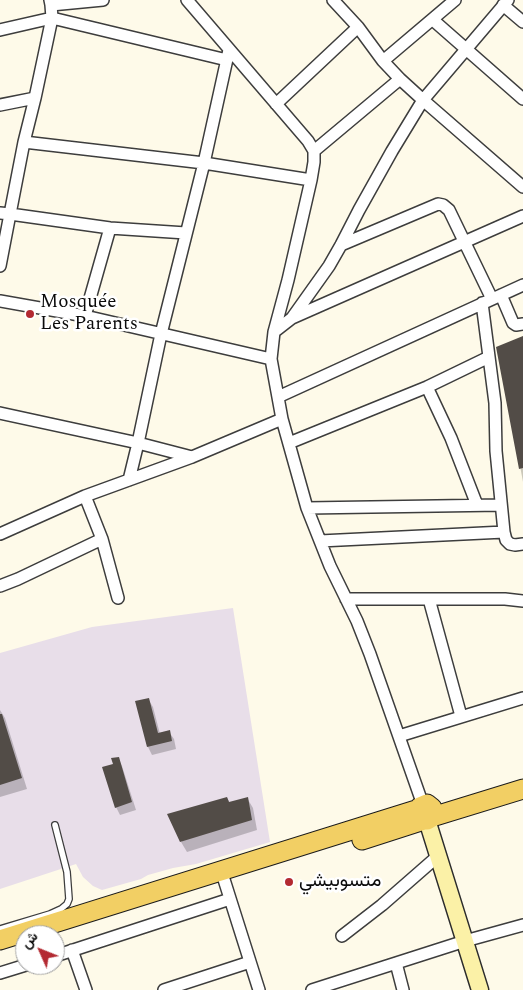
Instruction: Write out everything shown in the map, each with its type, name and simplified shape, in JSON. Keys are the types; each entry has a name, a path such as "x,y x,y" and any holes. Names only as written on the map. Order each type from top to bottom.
{"main road":[{"path":"65,931 225,883 523,777"},
{"path":"426,813 523,789"},
{"path":"426,813 480,990"},
{"path":"0,940 225,883"},
{"path":"0,950 15,946"}],"street":[{"path":"0,266 5,214 35,98 52,18 51,2 103,0"},
{"path":"187,0 228,55 276,104 308,141 314,152 311,180 274,332 271,359 282,419 307,508 330,566 357,621 370,654 426,813"},
{"path":"333,0 358,27 383,61 400,79 523,187"},
{"path":"383,61 455,0"},
{"path":"292,318 329,266 373,185 423,100 506,3 523,22"},
{"path":"0,30 52,18 228,55"},
{"path":"433,20 523,99"},
{"path":"276,104 358,27"},
{"path":"129,480 161,334 204,163 228,55"},
{"path":"314,152 400,79"},
{"path":"0,105 35,98"},
{"path":"24,142 204,163 311,180"},
{"path":"341,245 438,204 443,205 449,210 492,299 513,323 516,325 523,324"},
{"path":"5,214 110,228 186,233"},
{"path":"274,332 292,318 523,216"},
{"path":"85,316 110,228"},
{"path":"278,397 523,285"},
{"path":"492,299 489,357 495,403 495,435 504,532 506,540 510,544 515,546 523,544"},
{"path":"0,301 85,316 271,359"},
{"path":"289,443 427,387 489,357"},
{"path":"427,387 477,505"},
{"path":"0,413 192,457"},
{"path":"0,534 85,496 192,457 282,419"},
{"path":"85,496 102,539 118,598"},
{"path":"307,508 501,505"},
{"path":"320,541 504,532"},
{"path":"0,586 102,539"},
{"path":"346,599 523,601"},
{"path":"429,599 461,716"},
{"path":"399,736 523,698"},
{"path":"342,936 389,899 438,856"},
{"path":"65,952 225,883 259,990"},
{"path":"312,990 523,925"},
{"path":"72,950 86,990"},
{"path":"164,990 250,962"},
{"path":"396,964 404,990"},
{"path":"0,973 15,968"}],"lane":[{"path":"0,929 50,914 67,904 69,899 67,872 56,825"}],"shaded area":[{"path":"233,608 270,842 196,864 148,875 141,879 102,890 93,886 83,877 76,864 0,889 0,653 92,627"}],"building":[{"path":"523,336 523,468 519,469 496,347"},
{"path":"149,698 158,733 170,730 172,741 147,747 135,701"},
{"path":"0,714 2,714 22,778 0,785"},
{"path":"119,757 132,802 115,808 102,767 113,764 111,758"},
{"path":"227,797 229,802 248,797 252,820 180,842 167,814"}],"place":[{"name":"Mosquée Les Parents","path":"30,314"},
{"name":"متسوبيشي","path":"289,882"}]}
